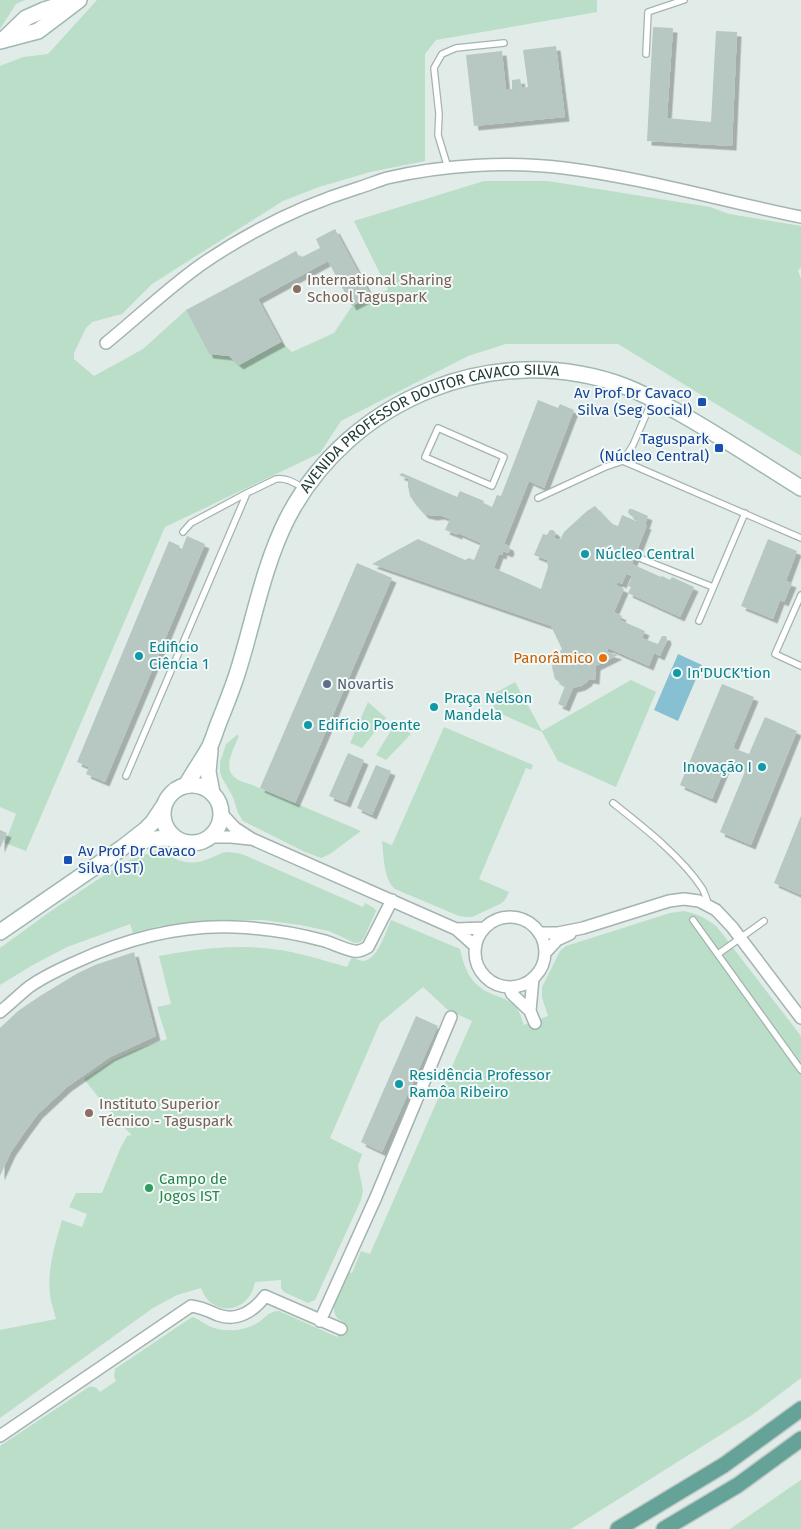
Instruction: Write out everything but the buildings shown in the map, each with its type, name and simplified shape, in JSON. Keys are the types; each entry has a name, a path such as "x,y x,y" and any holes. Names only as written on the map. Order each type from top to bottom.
{"main road":[{"path":"1,41 32,15 78,0"},
{"path":"1,41 38,31 78,0"},
{"path":"32,15 30,20 31,27 38,31"},
{"name":"AVENIDA PROFESSOR DOUTOR CAVACO SILVA","path":"188,784 210,744 237,673 272,552 287,519 305,489 323,465 342,446 367,425 419,393 486,373 522,370 548,371 599,378 625,386 713,432 801,488"},
{"name":"AVENIDA PROFESSOR DOUTOR CAVACO SILVA","path":"210,744 208,772 212,793"},
{"path":"0,932 145,830 163,807 166,798 179,787 188,784 201,786 212,793 220,806 220,822 216,830 202,842 184,842 161,837 122,848"},
{"path":"163,807 164,825 176,839"},
{"path":"618,1529 724,1464 801,1409"},
{"path":"664,1529 738,1485 801,1439"}],"street":[{"path":"106,343 175,285 202,264 229,247 284,216 335,195 386,178 448,168 511,164 570,169 649,182 801,217"},
{"path":"221,813 235,828 252,839 456,929 475,946"},
{"path":"210,837 252,839"},
{"path":"539,933 558,933 582,928 669,901 684,899 699,902 716,910 740,938 801,1018"},
{"path":"0,1012 30,987 63,968 94,954 148,936 210,927 236,927 302,936 356,952 363,950 368,947 392,900"},
{"path":"515,917 527,922 539,933 543,942 543,962 533,978 526,983 509,987 495,983 483,974 476,961 475,946 484,928 502,918 515,917"},
{"path":"456,929 484,928"},
{"path":"544,953 557,940 582,928"},
{"path":"530,1011 533,978"},
{"path":"509,987 512,994 530,1011 535,1023"},
{"path":"320,1321 376,1197 451,1017"},
{"path":"0,1436 192,1306 219,1316 231,1317 246,1314 257,1307 265,1296 342,1329"}],"lane":[{"path":"646,54 648,12 684,0"},
{"path":"448,168 438,135 439,114 434,68 442,54 456,48 504,44"},
{"path":"538,498 605,467 623,461 633,446 652,399"},
{"path":"438,428 504,457 497,481 492,486 425,457 438,428"},
{"path":"623,461 801,538"},
{"path":"184,532 196,520 276,479 286,479 305,489"},
{"path":"126,776 247,493"},
{"path":"699,621 745,513"},
{"path":"642,559 713,587"},
{"path":"801,595 775,654 801,666"},
{"path":"612,803 640,824 682,865 703,889 709,907"},
{"path":"694,920 801,1070"},
{"path":"718,954 764,921"}],"green space":[{"path":"0,0 25,0 16,4 0,29"},
{"path":"97,0 597,0 597,12 436,40 425,54 425,161 370,172 319,187 283,201 152,284 122,314 92,322 86,328 74,353 74,359 94,376 143,349 186,310 209,354 229,356 239,365 281,342 292,352 334,333 352,306 388,290 354,221 484,181 548,181 710,207 729,214 801,226 801,267 798,270 801,279 801,456 618,344 506,344 468,356 341,421 320,453 165,527 26,851 5,843 16,814 0,807 0,66 23,57 48,54"},
{"path":"631,680 656,692 616,787 558,761 542,732 497,712 488,697 515,682 542,731"},
{"path":"368,702 386,718 362,748 350,743"},
{"path":"395,724 411,734 386,760 376,755"},
{"path":"444,727 533,765 531,770 526,768 479,879 509,892 505,900 500,904 472,917 459,916 395,889 388,879 385,867 382,841 392,845"},
{"path":"237,735 239,736 232,751 229,765 230,771 240,781 361,831 330,854 321,858 243,821 238,813 233,797 221,776 220,770 220,762 226,744"},
{"path":"155,851 163,851 173,858 184,862 202,861 226,852 242,854 363,907 365,903 376,911 364,938 361,942 355,943 329,931 262,920 159,926 133,933 130,924 67,947 0,985 0,948 112,870 130,860"},
{"path":"684,911 702,917 717,927 801,1036 801,1378 752,1415 571,1529 0,1529 0,1446 89,1387 95,1387 100,1392 116,1381 114,1376 115,1369 192,1317 215,1328 234,1330 251,1326 270,1313 279,1311 337,1337 343,1322 336,1317 334,1310 338,1293 348,1272 352,1273 361,1251 370,1254 472,1021 448,1010 423,987 380,1023 330,1138 362,1154 358,1166 363,1190 361,1200 315,1300 308,1303 284,1292 281,1288 281,1280 255,1282 252,1292 246,1300 239,1306 230,1308 213,1305 206,1298 201,1288 177,1295 153,1308 0,1418 0,1330 56,1319 49,1286 52,1257 62,1220 82,1227 87,1214 69,1207 76,1193 102,1193 120,1149 127,1136 132,1135 118,1122 84,1079 113,1060 167,1039 157,1007 171,1004 159,956 215,948 244,947 291,952 347,967 352,957 363,961 373,956 381,944 391,920 460,949 464,964 474,982 492,994 513,1004 519,1012 524,1025 548,1016 542,997 542,987 560,951 566,946 670,913"},
{"path":"801,1480 801,1529 730,1529 795,1484"}],"water":[{"path":"678,654 702,665 678,721 654,710"}],"place":[{"name":"International Sharing School TagusparK","path":"297,289"},
{"name":"Av Prof Dr Cavaco Silva (Seg Social)","path":"702,402"},
{"name":"Taguspark (Núcleo Central)","path":"719,448"},
{"name":"Núcleo Central","path":"585,554"},
{"name":"Edificio Ciência 1","path":"139,656"},
{"name":"Panorâmico","path":"603,658"},
{"name":"In'DUCK'tion","path":"677,673"},
{"name":"Novartis","path":"327,684"},
{"name":"Praça Nelson Mandela","path":"434,707"},
{"name":"Edifício Poente","path":"308,725"},
{"name":"Inovação I","path":"762,767"},
{"name":"Av Prof Dr Cavaco Silva (IST)","path":"68,860"},
{"name":"Residência Professor Ramôa Ribeiro","path":"399,1084"},
{"name":"Instituto Superior Técnico - Taguspark","path":"89,1113"},
{"name":"Campo de Jogos IST","path":"149,1188"}]}
